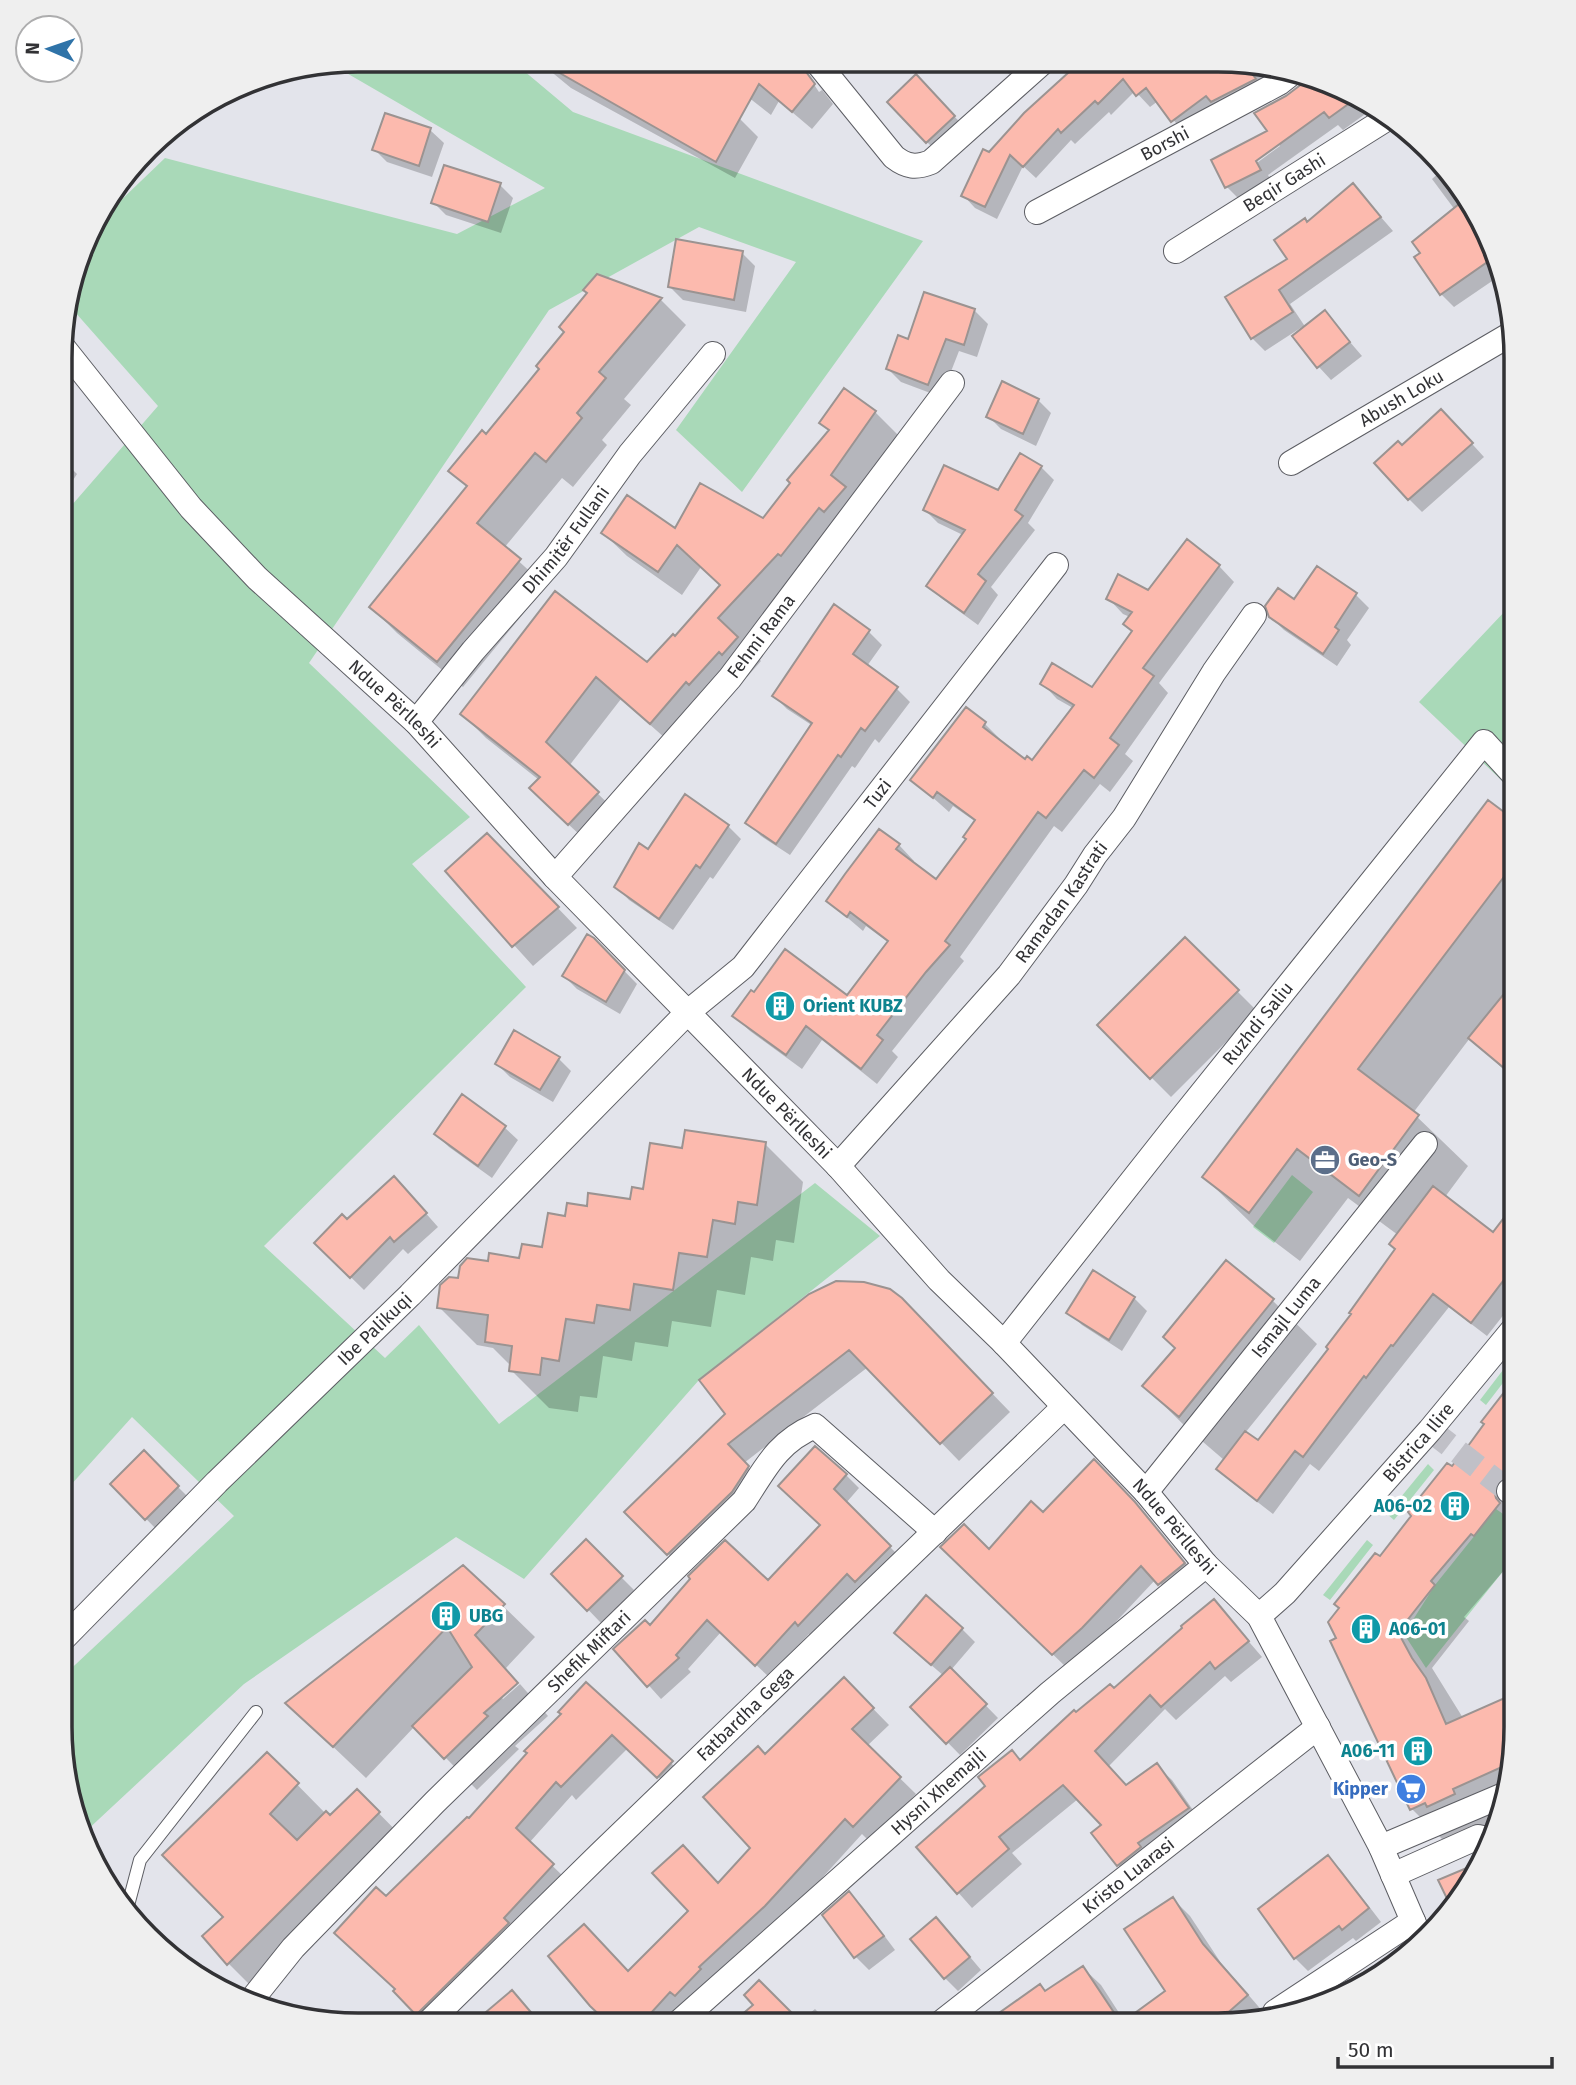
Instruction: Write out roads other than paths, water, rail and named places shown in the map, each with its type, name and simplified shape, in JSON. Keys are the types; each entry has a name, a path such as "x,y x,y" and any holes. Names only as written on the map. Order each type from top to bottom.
{"street":[{"path":"825,72 894,157 911,167 931,162 1032,72"},
{"name":"Borshi","path":"1037,212 1283,80"},
{"name":"Beqir Gashi","path":"1177,251 1381,123"},
{"name":"Abush Loku","path":"1291,463 1504,338"},
{"name":"Dhimitër Fullani","path":"416,722 556,557 630,454 713,354"},
{"name":"Ndue Përlleshi","path":"72,359 191,508 228,548 267,588 416,722 555,877 838,1166 939,1280 1004,1343 1146,1492 1206,1564 1259,1616 1381,1847 1418,1931"},
{"name":"Fehmi Rama","path":"555,877 730,678 953,383"},
{"name":"Tuzi","path":"688,1012 743,967 1056,565"},
{"name":"Ramadan Kastrati","path":"838,1166 1009,975 1124,818 1214,672 1254,615"},
{"name":"Ruzhdi Saliu","path":"1004,1343 1484,742 1504,763"},
{"name":"Ibe Palikuqi","path":"72,1630 217,1482 410,1295 688,1012"},
{"name":"Ismajl Luma","path":"1146,1492 1425,1143"},
{"name":"Bistrica Ilire","path":"1259,1616 1285,1592 1430,1430 1504,1341"},
{"name":"Fatbardha Gega","path":"438,2013 1064,1407"},
{"name":"Shefik Miftari","path":"256,1994 293,1948 435,1802 744,1501 778,1450 796,1434 815,1426 935,1532"},
{"name":"Hysni Xhemajli","path":"689,2013 1050,1693 1206,1564"},
{"name":"Kristo Luarasi","path":"953,2013 1318,1727"},
{"path":"1381,1847 1495,1799"},
{"path":"1393,1875 1481,1838"},
{"path":"1290,2004 1416,1933"}],"lane":[{"path":"130,1899 140,1860 257,1712"}],"tunnel":[{"path":"1430,1430 1504,1487"}],"place":[{"name":"Orient KUBZ","path":"780,1006"},
{"name":"Geo-S","path":"1325,1160"},
{"name":"A06-02","path":"1455,1506"},
{"name":"UBG","path":"446,1616"},
{"name":"A06-01","path":"1366,1629"},
{"name":"A06-11","path":"1418,1751"},
{"name":"Kipper","path":"1411,1789"}]}
